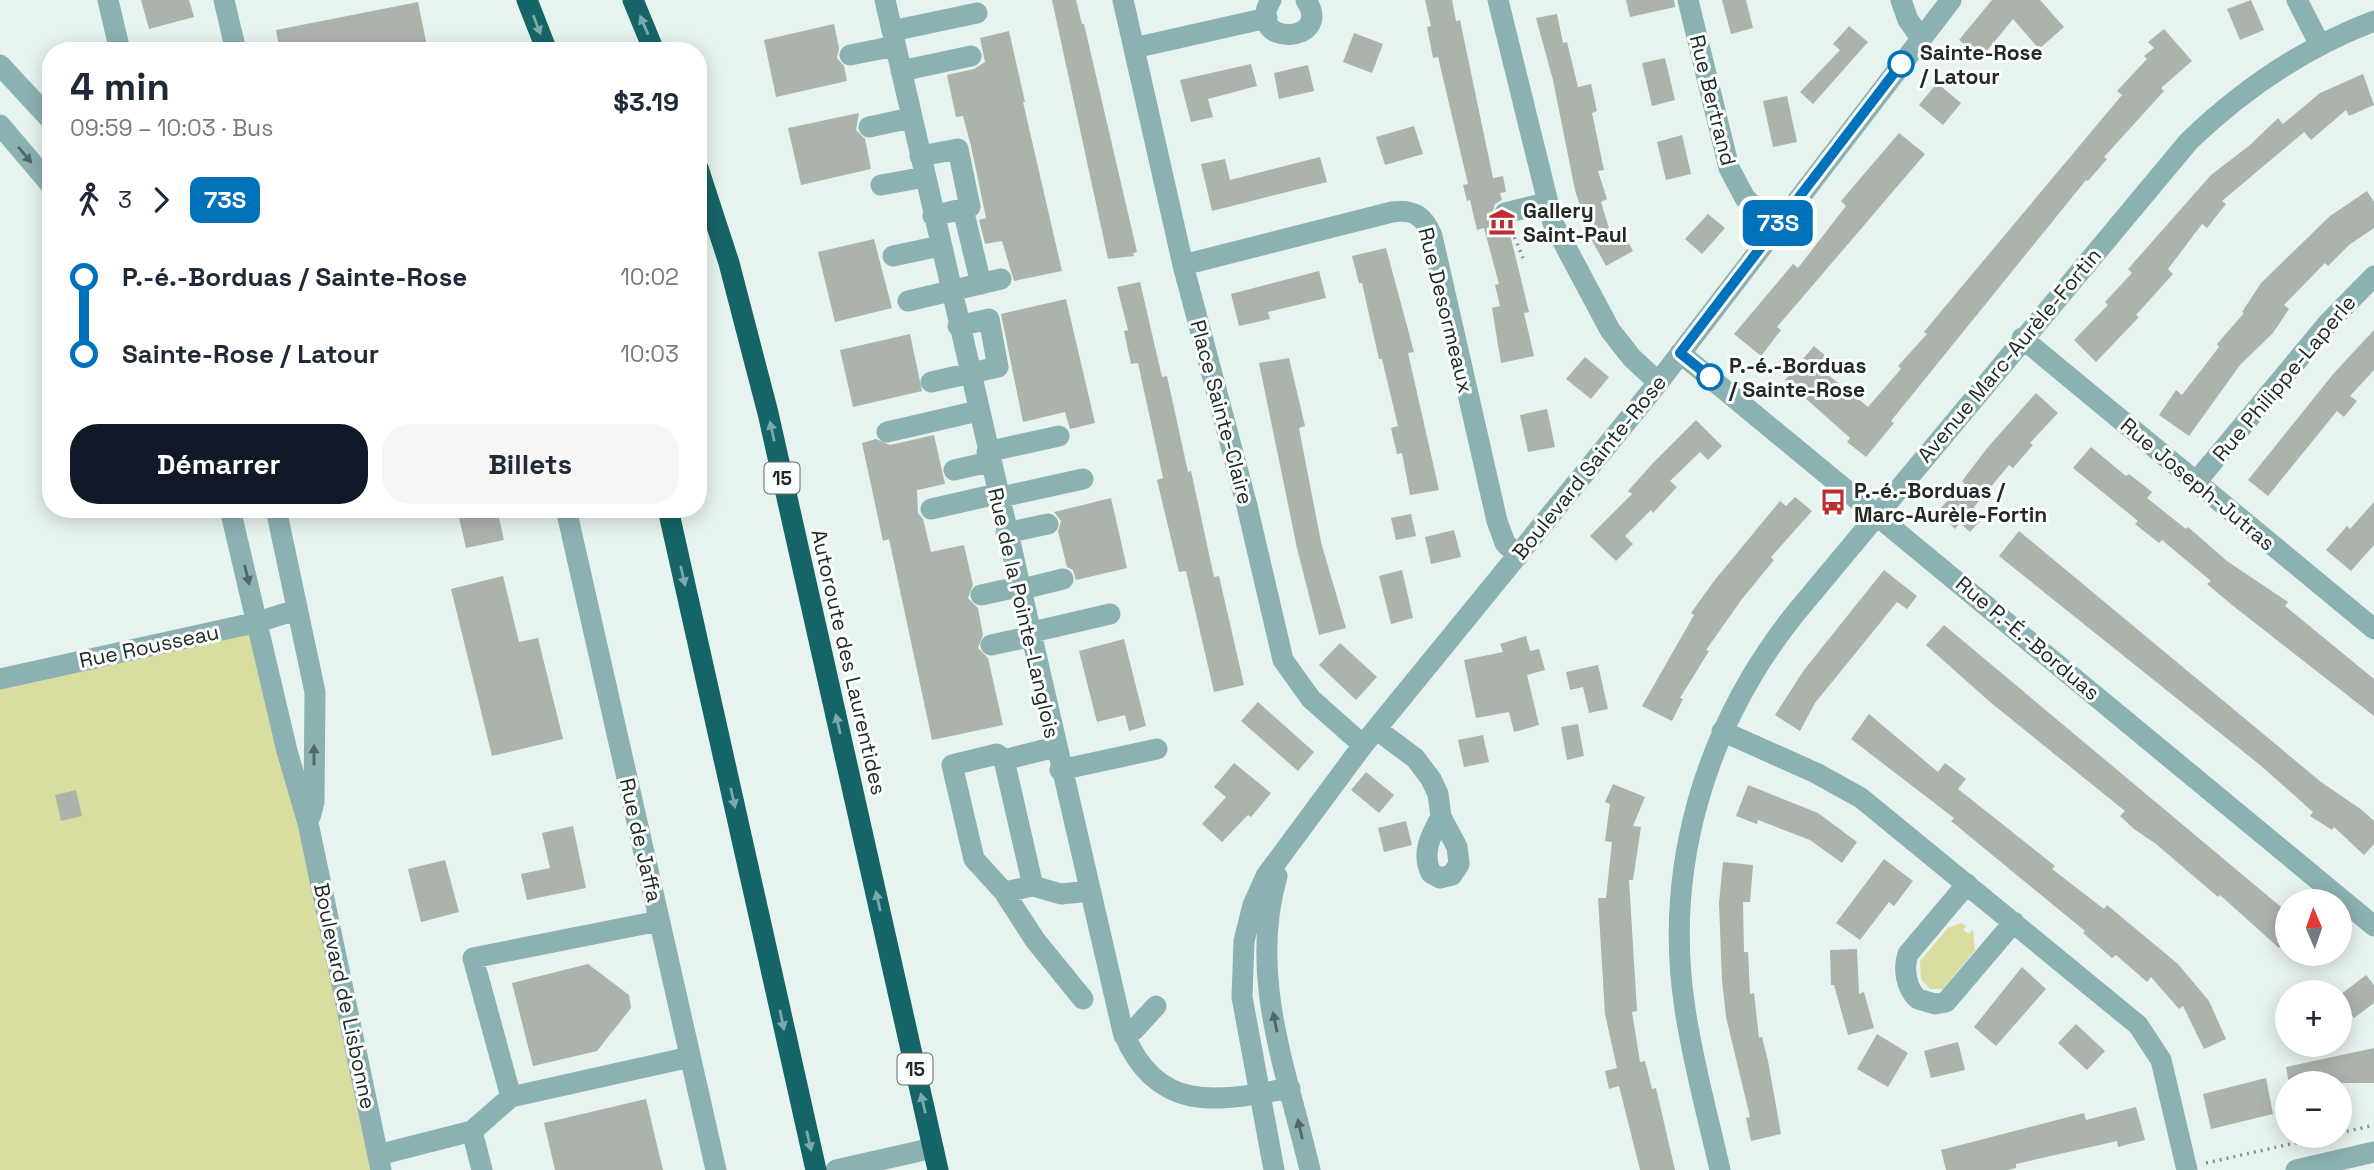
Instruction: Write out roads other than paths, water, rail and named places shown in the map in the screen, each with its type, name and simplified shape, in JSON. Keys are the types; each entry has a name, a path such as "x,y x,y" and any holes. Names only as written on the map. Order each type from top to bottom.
{"highway":[{"path":"527,0 543,42"},
{"path":"633,0 650,42"},
{"name":"Autoroute des Laurentides","path":"707,196 732,274 768,413 938,1170"},
{"path":"670,518 816,1170"}],"street":[{"path":"108,0 118,42"},
{"path":"224,0 234,42"},
{"name":"Rue de la Pointe-Langlois","path":"885,0 1018,589 1124,1036 1144,1071 1166,1088 1206,1098 1258,1094 1290,1088"},
{"name":"Place Sainte-Claire","path":"1123,0 1183,265 1247,506 1283,660 1311,699 1423,767 1438,794 1441,817"},
{"path":"1134,48 1269,9 1276,32 1289,36 1297,35 1311,19 1306,0"},
{"path":"1499,0 1546,204 1563,246 1611,330 1632,358 1658,382"},
{"name":"Rue Bertrand","path":"1688,0 1729,168 1745,198 1775,226"},
{"path":"1900,0 1912,27 1921,38"},
{"name":"Boulevard Sainte-Rose","path":"1274,1170 1242,998 1244,941 1253,905 1265,878 1298,830 1370,737 1658,382 1775,226 1951,0"},
{"path":"2297,0 2320,45"},
{"path":"850,55 976,13"},
{"name":"Avenue Marc-Aurèle-Fortin","path":"1720,1170 1685,1009 1679,928 1688,841 1702,785 1722,731 1768,649 2022,338 2189,141 2249,88 2320,45 2374,21"},
{"path":"901,71 971,56"},
{"path":"0,65 42,110"},
{"path":"869,127 911,118"},
{"path":"0,125 42,174"},
{"path":"881,186 958,149 971,207 933,216"},
{"path":"1505,213 1546,204"},
{"path":"908,301 991,281 963,209"},
{"name":"Rue Desormeaux","path":"1183,265 1392,212 1410,210 1422,217 1432,236 1497,521 1505,543 1518,556"},
{"path":"893,256 940,246"},
{"name":"Rue Philippe-Laperle","path":"2196,482 2329,322 2374,276"},
{"path":"931,382 998,367 989,319 958,326"},
{"name":"Rue Joseph-Jutras","path":"2022,338 2196,482 2371,621"},
{"name":"Rue P.-É.-Borduas","path":"1680,353 2374,926"},
{"path":"887,432 978,411"},
{"path":"954,470 1059,436"},
{"path":"931,509 1083,479"},
{"name":"Boulevard de Lisbonne","path":"232,518 287,751 308,823 379,1163"},
{"name":"Boulevard de Lisbonne","path":"278,518 315,692 314,802 308,823"},
{"name":"Rue de Jaffa","path":"568,518 716,1170"},
{"path":"1006,533 1048,524"},
{"path":"981,595 1063,579"},
{"name":"Rue Rousseau","path":"0,679 258,622 296,610"},
{"path":"991,645 1110,614"},
{"path":"1722,731 1816,773 1861,798 2138,1025 2151,1041 2167,1082 2187,1170"},
{"path":"1003,760 1055,747"},
{"path":"1060,770 1157,748"},
{"path":"1033,886 1003,760 997,754 952,765 974,859 1004,892 1035,940 1083,999"},
{"name":"Boulevard Sainte-Rose","path":"1298,830 1279,870 1265,939 1269,992 1310,1170"},
{"path":"1967,884 1908,954 1905,964 1909,983 1918,999 1935,1004 1946,1002 2014,922"},
{"path":"1004,892 1033,886 1061,894 1088,891"},
{"path":"511,1097 473,958 659,921"},
{"path":"1124,1036 1134,1031 1156,1006"},
{"path":"379,1163 472,1130 511,1097 690,1057"},
{"path":"472,1130 482,1170"},
{"path":"836,1170 933,1147"},
{"path":"2296,1170 2374,1152"}],"place":[{"name":"Sainte-Rose / Latour","path":"1901,64"},
{"name":"Gallery Saint-Paul","path":"1502,222"},
{"name":"P.-é.-Borduas / Sainte-Rose","path":"1710,377"},
{"name":"P.-é.-Borduas / Marc-Aurèle-Fortin","path":"1833,502"}]}
